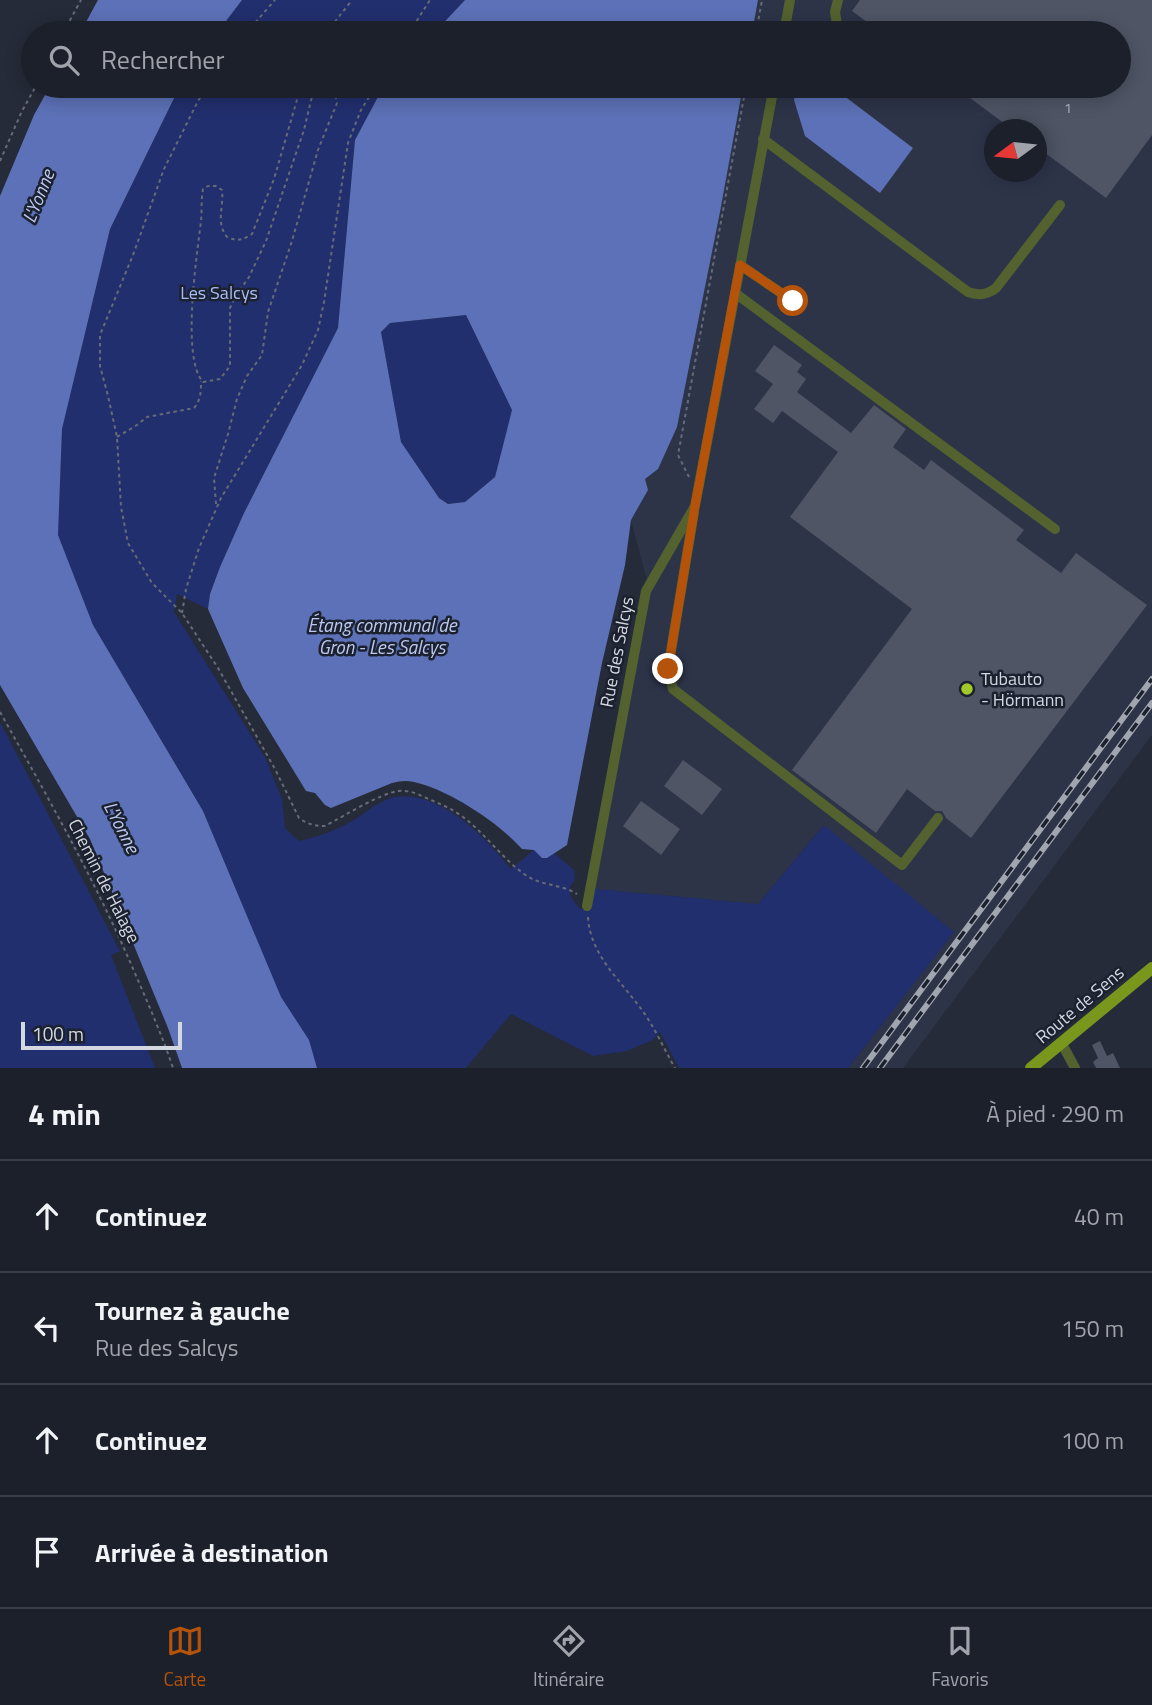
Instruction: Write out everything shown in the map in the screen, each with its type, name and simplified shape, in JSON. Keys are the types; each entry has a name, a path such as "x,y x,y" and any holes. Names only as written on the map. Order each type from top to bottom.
{"main road":[{"name":"Route de Sens","path":"1031,1068 1151,972"}],"street":[{"path":"786,21 790,0"},
{"path":"836,21 838,0"},
{"name":"Rue des Salcys","path":"587,906 646,592 695,506 772,98"},
{"path":"764,139 975,295 991,292 996,288 1060,205"},
{"path":"740,265 793,301"},
{"path":"735,293 1055,528"},
{"path":"695,506 668,669 673,690 902,864 938,818"},
{"path":"1062,1044 1075,1068"}],"path":[{"path":"69,21 80,0"},
{"path":"257,21 275,0"},
{"path":"335,21 352,0"},
{"path":"417,21 430,0"},
{"path":"758,21 762,0"},
{"path":"0,161 29,98"},
{"path":"200,98 164,169 100,335 100,366 117,437 121,507 128,543 152,583 182,613 218,668 275,769 299,818 315,826 325,825 385,795 399,791 411,792 454,811 529,877 570,890 581,897 587,906 589,930 595,946 615,978 643,1011 675,1068"},
{"path":"117,437 147,417 194,408 198,403 201,380 196,370 192,343 192,309 203,189 216,186 222,190 221,226 229,238 239,241 252,234 274,178 297,98"},
{"path":"201,380 216,381 225,375 230,366 229,309 249,277 266,240 311,98"},
{"path":"217,506 214,478 237,399 247,376 262,355 268,312 318,150 337,103 336,98"},
{"path":"182,613 186,589 199,548 217,506 302,365 318,330 348,143 368,98"},
{"path":"697,493 678,455 744,98"},
{"name":"Chemin de Halage","path":"0,712 115,926 173,1068"}],"shaded area":[{"path":"758,0 1152,0 1152,735 903,1068 848,1068 953,932 823,826 758,904 595,889 650,592 631,520 648,490 644,479 677,427 741,98 1131,98 1131,21 754,21"}],"green space":[{"path":"242,0 465,0 445,21 226,21"},
{"name":"Les Salcys","path":"174,98 377,98 355,140 338,328 244,513 220,567 210,594 208,609 177,594 174,612 265,757 282,799 285,828 299,841 341,827 386,800 408,796 431,802 462,819 511,869 534,850 547,858 554,853 574,870 575,880 570,886 570,896 580,909 585,909 595,889 758,904 824,825 954,932 848,1068 679,1068 660,1032 653,1040 627,1051 593,1056 511,1014 466,1068 317,1068 309,1040 281,998 203,811 93,625 58,535 62,429 110,229"},
{"path":"466,315 512,410 495,477 465,502 448,504 439,498 401,442 381,332 390,323"},
{"path":"0,722 120,951 111,955 155,1068 0,1068"}],"water":[{"path":"98,0 242,0 226,21 87,21"},
{"path":"465,0 758,0 754,21 445,21"},
{"name":"L'Yonne","path":"43,98 174,98 110,229 62,429 58,535 93,625 203,811 281,997 309,1040 317,1068 182,1068 90,839 0,685 0,196"},
{"name":"Étang communal de Gron - Les Salcys","path":"377,98 741,98 677,427 658,469 645,479 648,490 631,520 625,565 602,663 567,845 547,858 542,858 534,850 522,849 500,828 472,808 442,792 414,782 392,783 331,808 325,805 315,793 306,791 243,688 208,609 210,594 220,567 244,513 338,328 355,140","holes":["466,315 512,410 495,477 465,502 448,504 439,498 401,442 381,332 390,323"]},
{"path":"847,98 913,148 880,193 805,136 794,100"}],"building":[{"path":"860,0 1152,0 1152,135 1106,198 1047,154 1047,119 998,119 970,98 1131,98 1131,21 866,21 852,11"},
{"name":"Tubauto - Hörmann","path":"774,345 802,365 797,372 806,379 797,392 851,433 874,405 906,429 893,447 924,470 931,460 1024,530 1016,540 1061,573 1076,553 1147,605 971,838 946,818 942,811 935,811 907,789 876,833 792,770 912,609 790,517 838,452 782,411 773,423 754,409 773,384 755,371"},
{"path":"683,760 722,789 702,815 664,786"},
{"path":"641,801 680,829 661,855 623,826"},
{"path":"1100,1041 1107,1056 1113,1053 1120,1068 1096,1068 1093,1062 1098,1058 1092,1045"}],"railway":[{"path":"863,1068 1152,679"},
{"path":"880,1068 1152,703"}],"place":[{"name":"Tubauto - Hörmann","path":"967,689"}],"route":[{"path":"668,669 740,265 793,301"}]}
